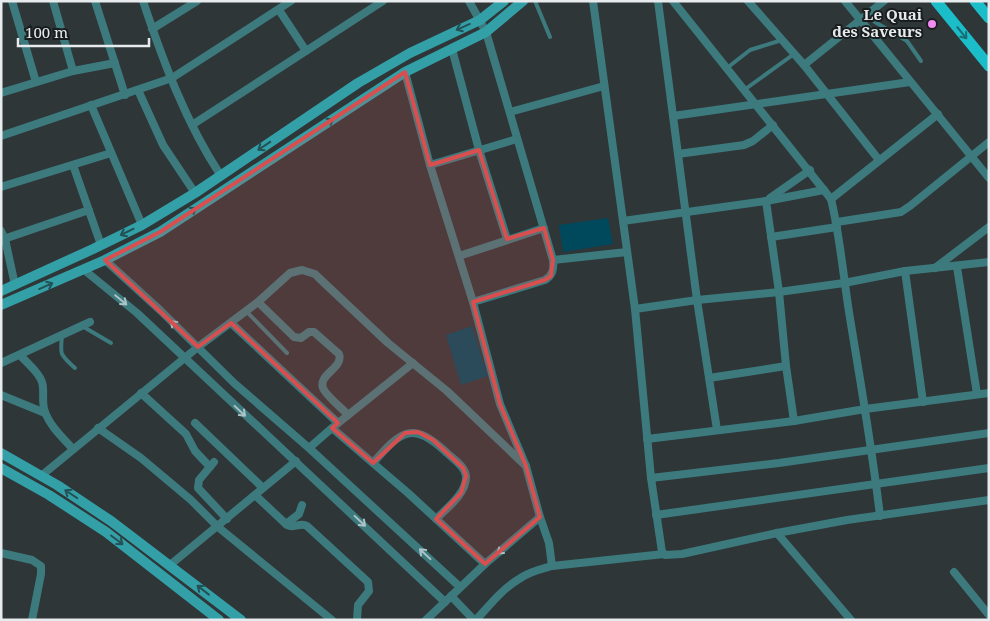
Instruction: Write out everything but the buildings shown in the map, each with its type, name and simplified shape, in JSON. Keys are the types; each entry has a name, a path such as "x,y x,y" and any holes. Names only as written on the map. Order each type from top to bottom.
{"main road":[{"path":"1,290 142,225 195,193 358,83 446,35 480,20 504,1"},
{"path":"1,305 104,260 160,232 405,72 486,32 523,1"},
{"path":"936,1 989,66"},
{"path":"975,1 989,18"},
{"path":"1,453 111,521 241,620"},
{"path":"1,468 106,532 219,620"}],"street":[{"path":"12,1 36,82"},
{"path":"53,1 73,71"},
{"path":"95,1 125,95"},
{"path":"143,1 152,29 192,125 204,150 220,176"},
{"path":"152,29 197,1"},
{"path":"1,136 172,78 291,1"},
{"path":"192,125 383,1"},
{"path":"469,1 486,32 554,267 551,276 545,280 473,302"},
{"path":"593,1 635,309 651,478 660,547 664,554"},
{"path":"658,1 697,300 717,430"},
{"path":"673,1 754,104 810,170 831,199 837,224 844,283 872,450 880,516"},
{"path":"748,1 828,94 879,160"},
{"path":"845,1 989,178"},
{"path":"804,65 884,1"},
{"path":"279,10 306,51"},
{"path":"452,49 507,239"},
{"path":"1,93 73,71 115,63"},
{"path":"405,72 430,165 473,302 500,404 526,466 549,543 552,566"},
{"path":"673,116 910,82"},
{"path":"510,112 604,86"},
{"path":"138,90 163,145 195,193"},
{"path":"91,105 142,225"},
{"path":"831,199 938,114"},
{"path":"678,154 744,145 753,141 773,125"},
{"path":"430,165 517,138"},
{"path":"771,237 901,212 989,142"},
{"path":"1,187 111,153"},
{"path":"73,165 101,245"},
{"path":"766,201 810,170"},
{"path":"623,221 766,201 824,190"},
{"path":"766,201 780,292 786,366 794,421"},
{"path":"3,239 89,210"},
{"path":"935,268 989,227"},
{"path":"459,256 544,228"},
{"path":"1,231 15,285"},
{"path":"553,260 627,252"},
{"path":"104,260 234,383 309,448 460,587"},
{"path":"635,309 697,300 780,292 844,283 905,271 957,267 989,262"},
{"path":"957,267 977,394"},
{"path":"84,269 137,313 448,599 475,620 494,600 519,579 540,569 552,566 664,554 682,554 846,520 989,500"},
{"path":"41,476 198,347 258,302 290,273 296,271 309,271 320,278 388,343 446,392 526,466"},
{"path":"905,271 923,402"},
{"path":"258,302 294,337 301,338 309,332 314,332 339,354 339,362 324,379 323,388 348,415"},
{"path":"231,323 373,463 485,564"},
{"path":"1,363 86,324"},
{"path":"20,355 40,376 43,383 45,413 73,449"},
{"path":"309,448 412,363"},
{"path":"709,378 786,366"},
{"path":"141,393 186,434 195,451 212,464 199,480 198,488 227,519"},
{"path":"647,438 794,421 865,409 989,393"},
{"path":"1,395 45,413"},
{"path":"195,423 263,488"},
{"path":"98,428 147,463 191,500 218,527 332,620"},
{"path":"373,463 395,440 405,433 418,432 433,440 463,468 466,476 461,493 436,519"},
{"path":"651,478 989,433"},
{"path":"170,565 218,527 296,460"},
{"path":"656,515 989,468"},
{"path":"255,495 286,524 292,527 301,524 307,526 368,582 369,590 358,605 357,620"},
{"path":"286,524 299,514 302,505"},
{"path":"426,620 485,564 540,517"},
{"path":"777,533 851,620"},
{"path":"1,553 32,560 41,566 32,620"},
{"path":"954,572 989,615"}],"lane":[{"path":"535,1 550,37"},
{"path":"868,15 875,22 907,41 921,61"},
{"path":"726,68 750,50 782,40"},
{"path":"744,90 794,54"},
{"path":"246,311 287,353"},
{"path":"86,324 111,343"},
{"path":"62,335 62,356 75,368"}],"highlighted area":[{"path":"405,72 430,165 479,150 507,239 544,228 553,260 551,276 545,280 473,302 500,404 526,466 540,517 485,564 436,519 461,493 466,476 463,468 433,440 418,432 405,433 373,463 332,428 338,423 231,323 198,347 105,260 160,232"}],"shaded area":[{"path":"608,218 613,244 563,252 559,225"},
{"path":"472,326 488,376 461,385 446,335"}],"place":[{"name":"Le Quai des Saveurs","path":"932,24"}]}
